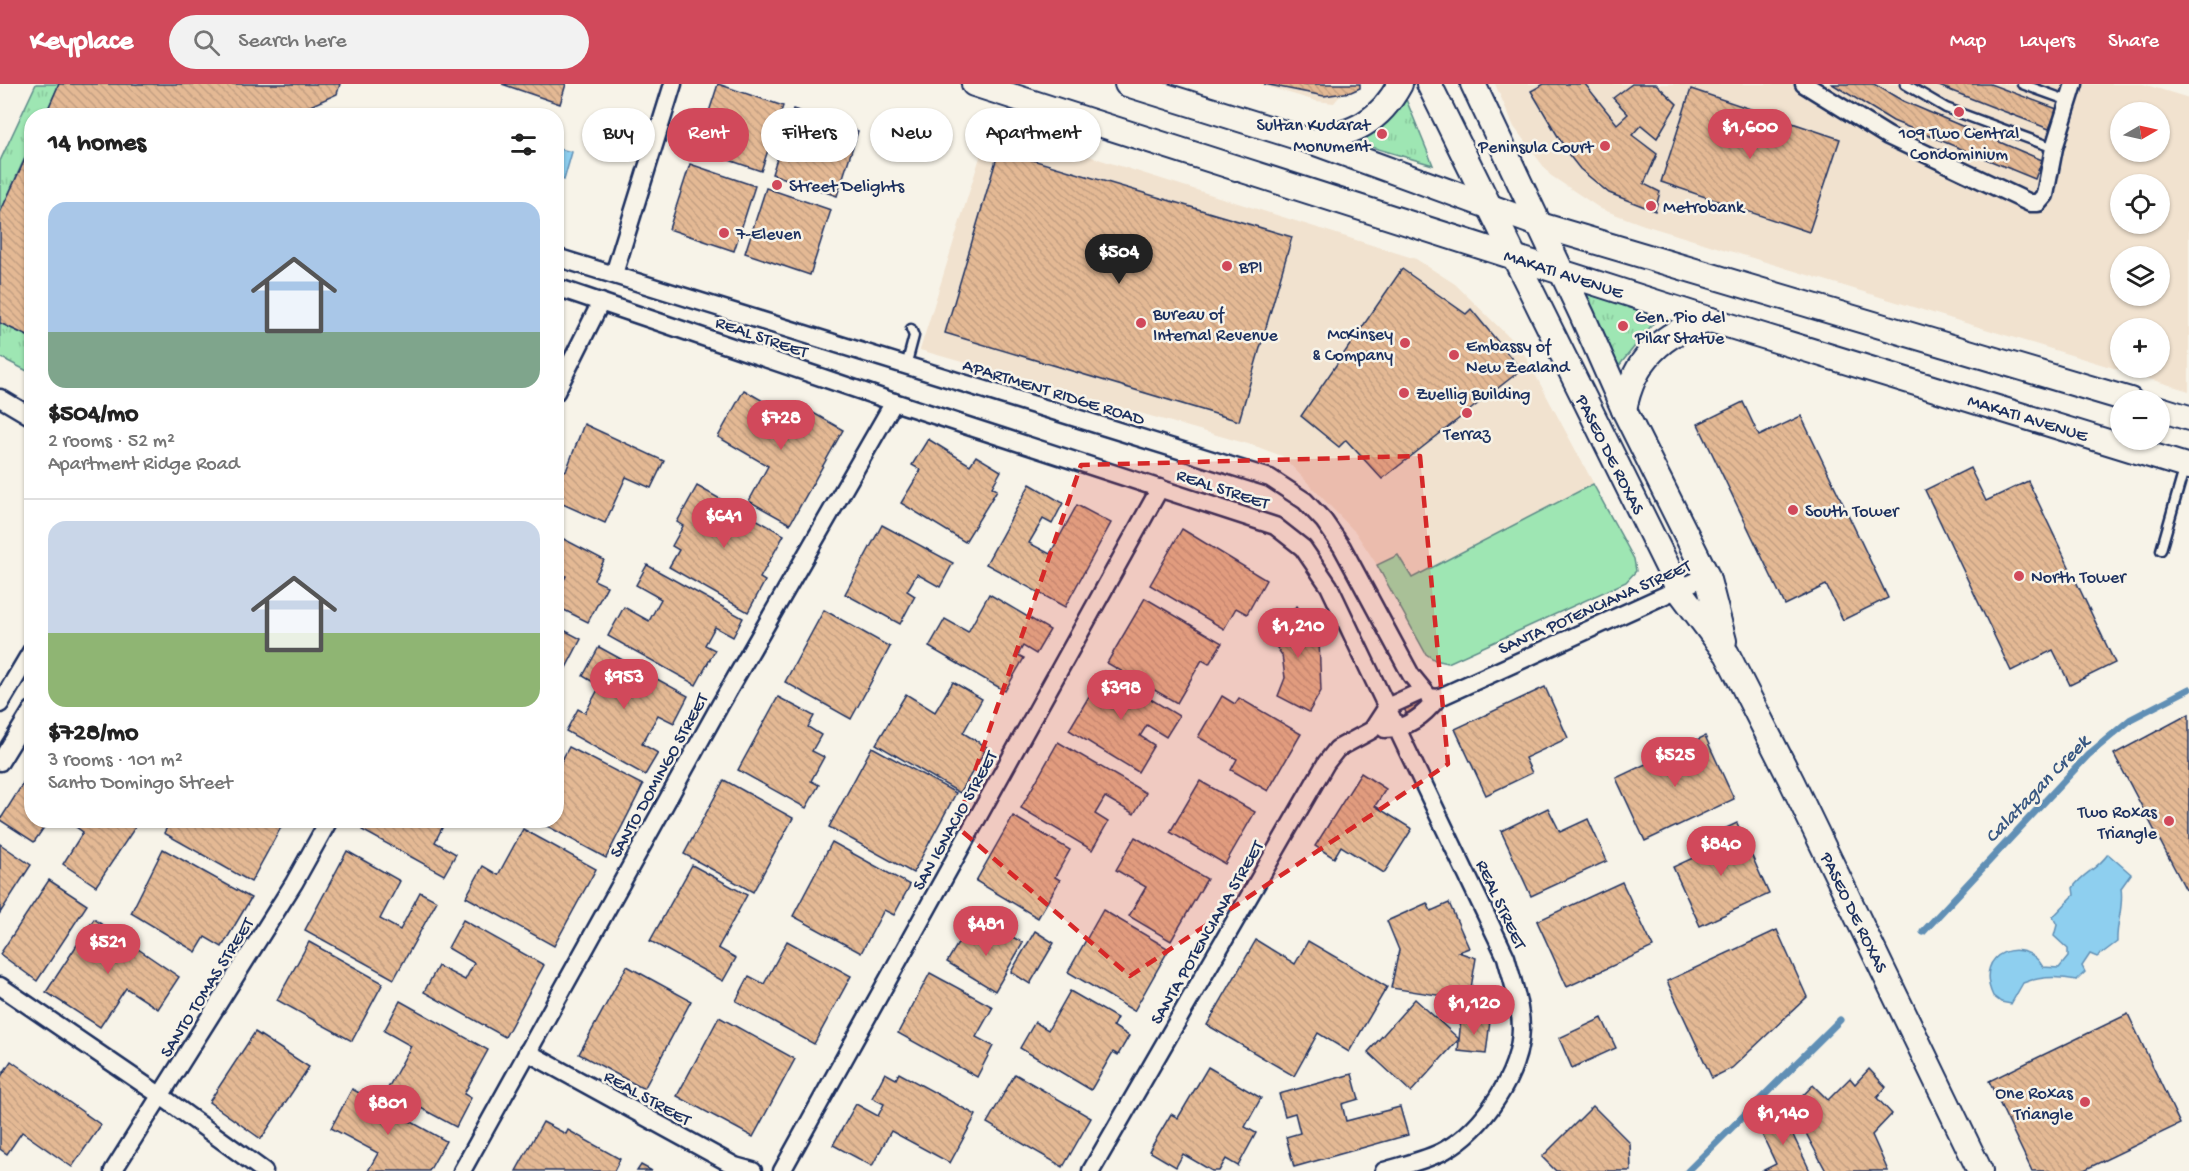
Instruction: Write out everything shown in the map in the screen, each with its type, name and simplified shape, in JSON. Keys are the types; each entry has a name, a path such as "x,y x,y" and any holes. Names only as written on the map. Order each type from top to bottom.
{"main road":[{"name":"MAKATI AVENUE","path":"974,84 1711,320 2187,466"},
{"name":"MAKATI AVENUE","path":"1127,84 1313,142 1540,225 2110,394"},
{"path":"1313,142 1353,132 1379,114 1400,84"},
{"name":"PASEO DE ROXAS","path":"1429,84 1679,590 1727,654 1792,782 1980,1171"},
{"name":"PASEO DE ROXAS","path":"1473,84 1624,410 1707,576 1727,654"},
{"path":"1624,410 1633,377 1652,349 1679,330 1711,320"},
{"path":"2170,412 2189,418"}],"street":[{"path":"614,274 673,84"},
{"path":"1804,84 1888,136 2030,203 2038,203 2045,195 2054,148 2074,84"},
{"name":"APARTMENT RIDGE ROAD","path":"564,259 1270,478 1305,501 1324,521 1342,547 1411,675 1430,695"},
{"name":"REAL STREET","path":"564,290 894,402 1275,526 1303,548 1329,586 1506,957 1515,990 1521,1028 1518,1054 1505,1087 1480,1122 1445,1150 1384,1171"},
{"path":"564,376 601,302"},
{"path":"0,398 24,412"},
{"name":"SANTO DOMINGO STREET","path":"462,1171 720,705 894,402"},
{"name":"SAN IGNACIO STREET","path":"782,1171 1160,488"},
{"name":"SANTA POTENCIANA STREET","path":"1372,730 1387,707 1430,695 1679,590 1707,576"},
{"path":"0,704 24,664"},
{"name":"SANTA POTENCIANA STREET","path":"1091,1171 1326,763 1337,749 1372,730 1396,729 1425,714 1430,695"},
{"path":"0,762 24,723"},
{"name":"SANTO TOMAS STREET","path":"113,1171 294,884 325,828"},
{"path":"0,986 161,1096 264,1171"},
{"name":"REAL STREET","path":"526,1052 735,1166 753,1171"}],"lane":[{"path":"1905,84 1946,108 2054,148"},
{"path":"2022,84 2069,101"},
{"path":"906,366 914,336 911,329"},
{"path":"2161,550 2187,466"}],"highlighted area":[{"path":"1420,456 1448,764 1130,976 956,826 1081,465"}],"shaded area":[{"path":"1259,84 1350,84 1334,103 1316,101"},
{"path":"1495,84 2143,84 2189,98 2189,391 2146,378 2170,378 2170,318 2110,318 2110,367 1644,225 1601,209 1550,175 1514,127"},
{"path":"1101,160 1416,259 1455,284 1522,350 1634,559 1636,571 1626,582 1448,663 1435,660 1426,654 1377,565 1356,533 1282,456 1255,446 920,350 978,162 1101,162"}],"green space":[{"path":"36,84 59,84 48,108 25,108"},
{"path":"1403,92 1433,165 1347,140"},
{"path":"24,110 24,160 0,213 0,161"},
{"path":"1584,293 1660,315 1618,367"},
{"path":"0,323 24,335 24,369 0,357"},
{"path":"1593,484 1634,559 1636,571 1626,582 1448,663 1435,660 1426,654 1377,565 1398,555 1412,578"}],"water":[{"path":"564,150 572,152 564,180"},
{"path":"2108,854 2131,874 2121,888 2122,902 2117,942 2097,957 2090,954 2082,966 2085,972 2077,980 2050,977 2023,983 2011,1004 2001,1002 1993,996 1988,981 1989,968 2003,953 2014,950 2025,952 2035,957 2043,967 2059,968 2068,957 2068,949 2054,936 2057,925 2053,917 2074,895 2073,888 2077,883"}],"building":[{"path":"59,84 340,84 337,94 306,108 48,108"},
{"path":"502,84 566,84 560,104"},
{"path":"718,84 783,106 782,108 761,108 761,162 764,162 761,171 735,162 749,162 749,108 710,108"},
{"path":"1264,84 1360,84 1360,88 1351,92 1324,96"},
{"name":"Peninsula Court","path":"1544,84 1585,84 1617,124 1628,114 1613,98 1632,84 1656,84 1677,104 1657,138 1641,125 1632,135 1657,154 1644,184 1660,192 1655,211 1609,193 1580,169 1569,155 1531,91"},
{"path":"1832,84 1874,84 1903,101 2042,160 2035,179 1893,121"},
{"path":"1934,84 1990,84 2057,109 2049,129"},
{"path":"1691,89 1840,139 1809,232 1661,182"},
{"path":"24,161 24,334 0,323 0,213"},
{"path":"776,162 848,162 837,196 772,174"},
{"path":"995,162 1039,162 1292,237 1239,421 945,333"},
{"path":"690,164 755,186 734,251 669,229"},
{"path":"766,188 831,210 810,275 745,253"},
{"name":"Zuellig Building","path":"1402,269 1466,314 1471,309 1521,370 1382,479 1346,440 1339,447 1301,416"},
{"path":"744,390 796,420 803,407 843,430 790,524 749,501 768,466 718,437"},
{"name":"South Tower","path":"1743,402 1759,436 1801,416 1888,598 1843,620 1826,585 1785,605 1698,424"},
{"path":"584,424 664,461 651,488 626,477 605,523 564,505 564,470 566,471"},
{"path":"928,439 970,465 976,456 1001,471 992,487 997,490 965,542 901,503 921,470 912,465"},
{"name":"North Tower","path":"1970,468 1986,501 2028,481 2115,663 2070,685 2053,650 2011,671 1925,490"},
{"path":"1030,484 1063,503 1052,524 1043,519 1029,543 1050,554 1077,505 1111,523 1065,607 986,564"},
{"path":"697,486 784,535 760,578 765,581 748,612 669,567 679,550 672,546 683,526 677,522"},
{"path":"882,525 953,563 940,587 917,574 907,591 915,596 900,624 845,594"},
{"path":"1182,529 1266,580 1247,614 1236,608 1224,629 1150,585"},
{"path":"564,539 604,560 594,580 607,586 588,622 564,610 566,576 564,575"},
{"path":"647,565 743,618 733,637 715,627 705,645 715,650 696,685 608,636 624,607 649,621 661,599 636,585"},
{"path":"989,594 1050,630 1036,654 1023,646 1018,655 1024,658 1005,691 929,647 945,619 968,632"},
{"path":"1145,598 1222,643 1209,664 1202,660 1177,703 1107,663"},
{"path":"1297,606 1319,640 1321,691 1309,712 1278,696 1285,678 1282,655 1264,629"},
{"path":"824,610 890,647 851,719 785,682"},
{"path":"564,630 581,639 564,672"},
{"path":"599,647 688,696 674,723 658,715 642,744 658,753 645,775 566,731 578,709 585,713 600,686 583,676"},
{"path":"1104,671 1179,716 1166,737 1147,725 1140,736 1154,745 1138,772 1069,730"},
{"path":"953,682 982,699 963,733 987,747 960,793 876,744 906,694 935,712"},
{"path":"1545,687 1568,738 1525,758 1532,773 1486,795 1455,729"},
{"path":"1222,696 1235,704 1239,698 1301,734 1268,791 1231,770 1237,759 1198,737"},
{"path":"778,697 814,716 808,727 821,735 812,751 824,757 811,781 819,785 806,808 738,770"},
{"path":"1417,699 1421,707 1407,715 1403,706"},
{"name":"Two Roxas Triangle","path":"2189,714 2189,888 2186,890 2114,754"},
{"path":"1705,736 1734,799 1645,841 1616,778"},
{"path":"1058,742 1146,793 1134,814 1105,797 1095,814 1108,822 1092,850 1021,808"},
{"path":"569,747 643,785 606,858 551,828 564,828 564,756"},
{"path":"872,747 956,793 913,873 829,827"},
{"path":"1361,773 1386,789 1375,806 1412,829 1384,873 1341,846 1334,858 1315,846"},
{"path":"724,780 793,818 753,892 684,854"},
{"path":"1200,781 1255,812 1225,864 1170,832"},
{"path":"24,782 24,828 44,828 34,842 0,820"},
{"path":"1548,808 1560,832 1588,819 1607,861 1531,896 1501,831"},
{"path":"1013,816 1070,850 1055,877 1060,880 1038,918 976,881"},
{"path":"1737,823 1769,894 1700,926 1673,867 1715,848 1709,836"},
{"path":"77,828 135,828 96,886 63,864 83,832"},
{"path":"167,828 281,828 251,882 164,833"},
{"path":"363,828 442,828 435,842 456,854 444,875 362,830"},
{"path":"523,829 596,869 554,946 466,897 483,866 498,875"},
{"path":"1135,837 1207,879 1171,941 1129,916 1146,887 1116,870"},
{"path":"832,842 910,885 894,915 884,910 861,953 793,916"},
{"path":"0,844 31,865 0,913"},
{"path":"163,849 251,898 222,947 205,937 196,952 131,913"},
{"path":"347,851 400,881 380,919 400,930 420,892 437,901 394,979 305,930"},
{"path":"692,865 747,895 718,948 736,958 723,981 650,941"},
{"path":"49,880 87,905 37,981 0,954"},
{"path":"1622,882 1653,947 1567,987 1537,921"},
{"path":"1427,903 1431,911 1449,903 1469,948 1458,952 1476,958 1469,1000 1391,988 1399,950 1387,921"},
{"path":"1103,910 1169,949 1134,1011 1068,972"},
{"path":"94,919 179,977 158,1009 126,988 100,1027 46,992"},
{"path":"463,920 544,965 505,1037 424,992 438,966 465,980 474,963 448,948"},
{"path":"992,925 1023,943 995,991 947,962 964,933 981,943"},
{"path":"1777,930 1807,997 1732,1068 1712,1078 1667,981"},
{"path":"1035,931 1054,943 1030,984 1011,972"},
{"path":"1256,940 1295,964 1308,941 1387,987 1349,1052 1318,1033 1294,1076 1207,1025"},
{"path":"787,941 851,976 814,1044 736,1001 749,976 764,984"},
{"path":"309,942 383,983 352,1041 277,1000"},
{"path":"627,966 691,1001 644,1089 579,1054"},
{"path":"930,973 993,1007 976,1037 993,1046 977,1077 898,1033"},
{"path":"1070,991 1117,1018 1113,1026 1129,1036 1118,1055 1113,1052 1091,1090 1020,1048 1035,1022 1048,1030"},
{"path":"1415,999 1459,1039 1411,1092 1368,1052"},
{"path":"400,1001 488,1050 464,1094 471,1098 456,1127 387,1090 411,1046 384,1031"},
{"name":"One Roxas Triangle","path":"2128,1014 2180,1124 2082,1171 2032,1171 1989,1081"},
{"path":"719,1017 795,1059 753,1137 677,1096"},
{"path":"1461,1018 1490,1021 1486,1054 1458,1051"},
{"path":"1602,1018 1616,1048 1572,1068 1559,1038"},
{"path":"255,1032 309,1067 261,1139 209,1102"},
{"path":"11,1061 101,1125 72,1167 22,1132 7,1154 0,1149 0,1078"},
{"path":"1208,1067 1261,1098 1245,1127 1256,1133 1238,1166 1226,1159 1219,1171 1212,1171 1183,1154 1176,1167 1149,1151 1171,1114 1178,1118"},
{"path":"1869,1069 1886,1087 1877,1098 1892,1114 1872,1135 1888,1171 1826,1171 1792,1107 1813,1085 1828,1100 1850,1078 1855,1084"},
{"path":"885,1073 896,1079 899,1073 976,1115 950,1163 891,1131 872,1166 833,1145 856,1104 878,1116 884,1104 872,1098"},
{"path":"1015,1074 1091,1118 1063,1167 987,1123"},
{"path":"1352,1074 1359,1099 1342,1104 1346,1121 1400,1107 1408,1135 1294,1167 1286,1137 1300,1133 1295,1113 1285,1116 1279,1094"},
{"path":"352,1089 446,1141 429,1171 368,1171 378,1153 331,1128"},
{"path":"1593,1106 1630,1143 1631,1171 1556,1171 1542,1157"},
{"path":"1783,1114 1810,1171 1762,1171 1776,1164 1758,1126"},
{"path":"543,1122 566,1134 568,1130 620,1159 614,1171 516,1171"},
{"path":"641,1165 652,1171 637,1171"}],"waterway":[{"name":"Calatagan Creek","path":"1923,932 2088,755 2131,719 2189,689"},
{"path":"1688,1171 1840,1020"}],"place":[{"name":"109 Two Central Condominium","path":"1959,112"},
{"name":"Sultan Kudarat Monument","path":"1382,134"},
{"name":"Peninsula Court","path":"1605,146"},
{"name":"Street Delights","path":"777,185"},
{"name":"Metrobank","path":"1651,206"},
{"name":"7-Eleven","path":"724,233"},
{"name":"BPI","path":"1227,266"},
{"name":"Bureau of Internal Revenue","path":"1141,323"},
{"name":"Gen. Pio del Pilar Statue","path":"1623,326"},
{"name":"McKinsey & Company","path":"1405,343"},
{"name":"Embassy of New Zealand","path":"1454,355"},
{"name":"Zuellig Building","path":"1404,393"},
{"name":"Terraz","path":"1467,413"},
{"name":"South Tower","path":"1793,510"},
{"name":"North Tower","path":"2019,576"},
{"name":"Two Roxas Triangle","path":"2169,821"},
{"name":"One Roxas Triangle","path":"2085,1102"}]}
